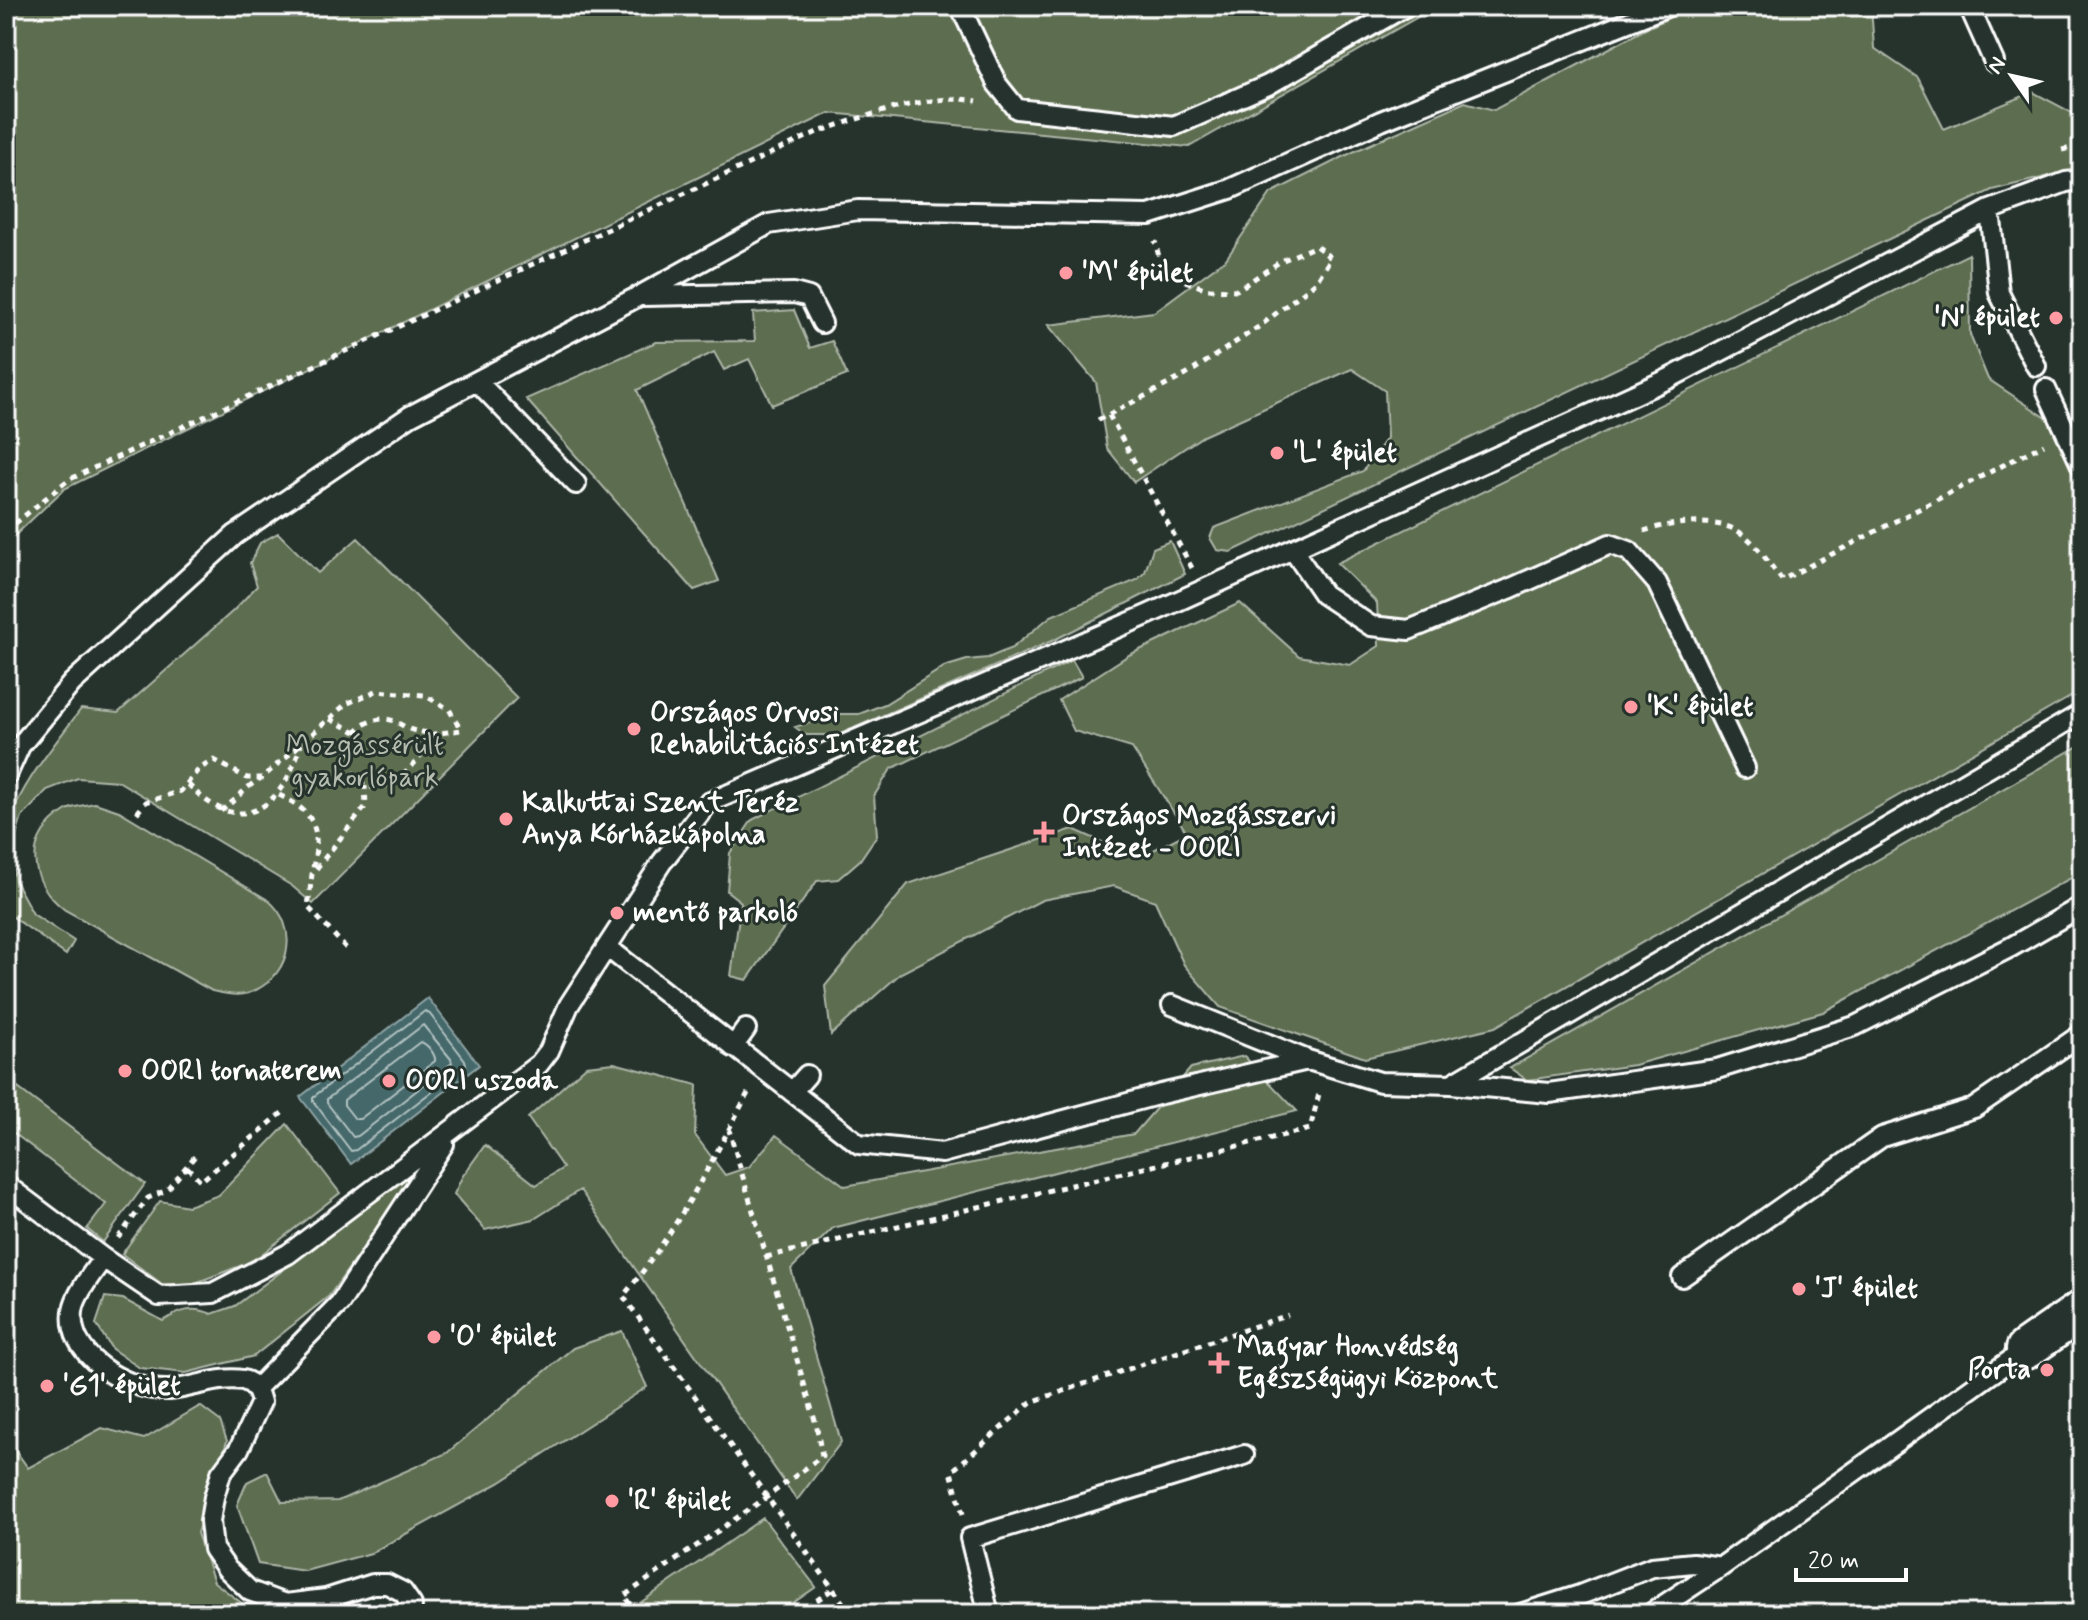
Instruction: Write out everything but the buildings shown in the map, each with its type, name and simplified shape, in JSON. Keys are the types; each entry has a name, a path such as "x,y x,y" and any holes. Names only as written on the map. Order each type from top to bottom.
{"street":[{"path":"2026,1349 2082,1310"}],"lane":[{"path":"960,6 997,84 1017,109 1174,126 1268,85 1406,6"},
{"path":"6,777 20,746 72,683 235,535 410,416 769,224 858,210 1149,215 1230,189 1381,121 1668,6"},
{"path":"1969,6 1994,62"},
{"path":"6,1185 159,1296 213,1293 288,1254 539,1064 549,1051 569,1005 662,862 708,803 1293,550 1668,379 1990,210 2066,182 2082,180"},
{"path":"1990,210 1999,293 2036,366"},
{"path":"639,296 794,293 809,297 822,323"},
{"path":"477,381 576,484"},
{"path":"2046,389 2082,467"},
{"path":"1293,550 1323,594 1371,626 1409,630 1610,544 1629,551 1657,583 1745,768"},
{"path":"1451,1084 2082,713"},
{"path":"1172,1005 1308,1060 1380,1082 1451,1084 1549,1093 1717,1069 1855,1026 2011,947 2082,906"},
{"path":"608,948 859,1144 942,1153 1161,1094 1308,1060"},
{"path":"733,1047 746,1029"},
{"path":"1682,1277 1882,1137 1974,1108 2082,1034"},
{"path":"792,1092 807,1075"},
{"path":"257,1388 340,1303 452,1131"},
{"path":"103,1258 74,1307 75,1330 84,1347 112,1376 137,1387 168,1390 225,1380 246,1381 257,1388 261,1402 239,1449 221,1473 210,1521 213,1549 227,1569 250,1591 285,1604 326,1599 373,1584 387,1584 403,1592 412,1605 411,1614"},
{"path":"1650,1614 1721,1567 2026,1349"},
{"path":"989,1614 970,1538 1244,1455"},
{"path":"1520,1614 1652,1567 1693,1563 1721,1567"}],"path":[{"path":"6,531 68,480 815,133 879,112 959,98 1017,109"},
{"path":"2062,150 2075,147"},
{"path":"1098,420 1186,375 1260,326 1316,282 1331,258 1316,246 1281,261 1237,290 1207,289 1163,273 1149,215"},
{"path":"1109,415 1204,590"},
{"path":"1610,544 1665,524 1709,524 1735,530 1757,548 1782,580 2030,451"},
{"path":"221,811 238,800 252,784 346,704 376,691 424,695 449,709 461,730 434,734 385,719 368,722 349,742 347,756 352,773 365,786 381,788 397,782 420,758 434,734"},
{"path":"330,719 356,732"},
{"path":"188,784 203,801 221,811 240,813 256,810 279,795 294,768 302,743"},
{"path":"137,813 146,802 181,791 199,769 214,760 247,778 262,778"},
{"path":"312,874 366,806 365,786"},
{"path":"279,795 304,810 314,825 318,843 308,907 346,948"},
{"path":"766,1257 1310,1129 1327,1066"},
{"path":"761,1070 698,1186 650,1264 623,1296 851,1614"},
{"path":"187,1167 201,1181 282,1113"},
{"path":"637,1614 624,1596 822,1456 816,1424 729,1129"},
{"path":"103,1258 148,1198 167,1190 195,1156"},
{"path":"970,1538 951,1472 1031,1402 1288,1315"},
{"path":"797,1614 833,1589"}],"green space":[{"path":"6,6 1437,6 1189,147 829,113 64,489 6,544"},
{"path":"1695,6 1871,6 1874,48 1918,78 1944,129 2033,92 2082,118 2082,168 1992,190 1231,552 1217,550 1210,538 1214,528 1363,471 1387,438 1385,391 1352,369 1203,436 1134,482 1107,448 1096,382 1048,325 1154,312 1226,259 1271,193 1465,102 1494,110 1649,27"},
{"path":"1969,254 1970,335 1988,379 2048,419 2082,494 2082,650 2076,656 2072,696 1495,1027 1365,1058 1220,1007 1184,965 1155,901 1114,886 1042,900 901,973 831,1035 825,986 908,884 1073,829 1138,858 1187,833 1132,748 1074,731 1059,700 1129,655 1240,603 1299,656 1350,665 1379,646 1377,603 1337,563"},
{"path":"794,310 810,348 832,341 847,375 772,405 749,359 724,370 714,352 637,390 719,581 694,590 526,399 656,342 755,341 753,313"},
{"name":"Mozgássérült gyakorlópark","path":"278,533 318,573 358,538 517,698 313,904 292,886 118,781 78,778 47,790 22,817 11,852 15,881 33,914 74,941 66,955 6,912 6,837 9,821 25,787 81,709 118,713 233,611 257,586 250,563 260,543"},
{"path":"1170,541 1185,574 1056,639 838,735 806,735 795,727 837,714 859,714 885,704 944,667 988,658 1012,648 1051,616 1137,580 1145,572 1153,548"},
{"path":"1072,660 1082,677 891,769 874,796 877,835 860,860 838,879 817,881 747,980 731,976 741,902 727,891 730,853 752,820"},
{"path":"2082,744 2082,872 1823,1012 1634,1065 1527,1080 1510,1068"},
{"path":"95,803 119,811 268,900 284,922 287,948 284,960 268,982 245,994 212,991 65,910 53,899 38,874 35,860 42,834 65,811"},
{"path":"1244,1056 1297,1111 833,1228 791,1269 841,1442 797,1500 580,1190 534,1219 485,1230 454,1194 485,1145 536,1185 563,1168 528,1118 586,1066 614,1063 697,1085 695,1135 725,1175 749,1167 776,1135 845,1186 1134,1134 1191,1068"},
{"path":"6,1079 145,1184 103,1242 87,1229 106,1204 6,1127"},
{"path":"287,1124 340,1193 253,1261 187,1286 162,1284 122,1254 160,1201 188,1206 219,1195"},
{"path":"411,1174 411,1181 329,1296 254,1356 186,1373 140,1368 112,1349 96,1324 105,1297 123,1299 163,1321 187,1310 212,1314 235,1306"},
{"path":"622,1331 647,1387 499,1483 371,1553 305,1571 258,1564 237,1505 247,1482 267,1472 282,1502 338,1501 447,1453 573,1348"},
{"path":"200,1406 220,1421 227,1441 197,1533 214,1582 243,1604 279,1611 372,1610 372,1614 6,1614 6,1437 28,1468 102,1428 144,1439"},
{"path":"763,1518 816,1587 777,1614 624,1614"}],"water":[{"name":"OORI uszoda","path":"428,998 479,1065 351,1164 300,1097"}],"place":[{"name":"'M' épület","path":"1066,273"},
{"name":"'N' épület","path":"2056,318"},
{"name":"'L' épület","path":"1277,453"},
{"name":"'K' épület","path":"1631,707"},
{"name":"Országos Orvosi Rehabilitációs Intézet","path":"634,729"},
{"name":"Kalkuttai Szent Teréz Anya Kórházkápolna","path":"506,819"},
{"name":"Országos Mozgásszervi Intézet - OORI","path":"1044,832"},
{"name":"mentő parkoló","path":"617,913"},
{"name":"OORI tornaterem","path":"125,1071"},
{"name":"OORI uszoda","path":"389,1081"},
{"name":"'J' épület","path":"1799,1289"},
{"name":"'O' épület","path":"434,1337"},
{"name":"Magyar Honvédség Egészségügyi Központ","path":"1219,1363"},
{"name":"Porta","path":"2047,1370"},
{"name":"'G1' épület","path":"47,1386"},
{"name":"'R' épület","path":"612,1501"}]}
